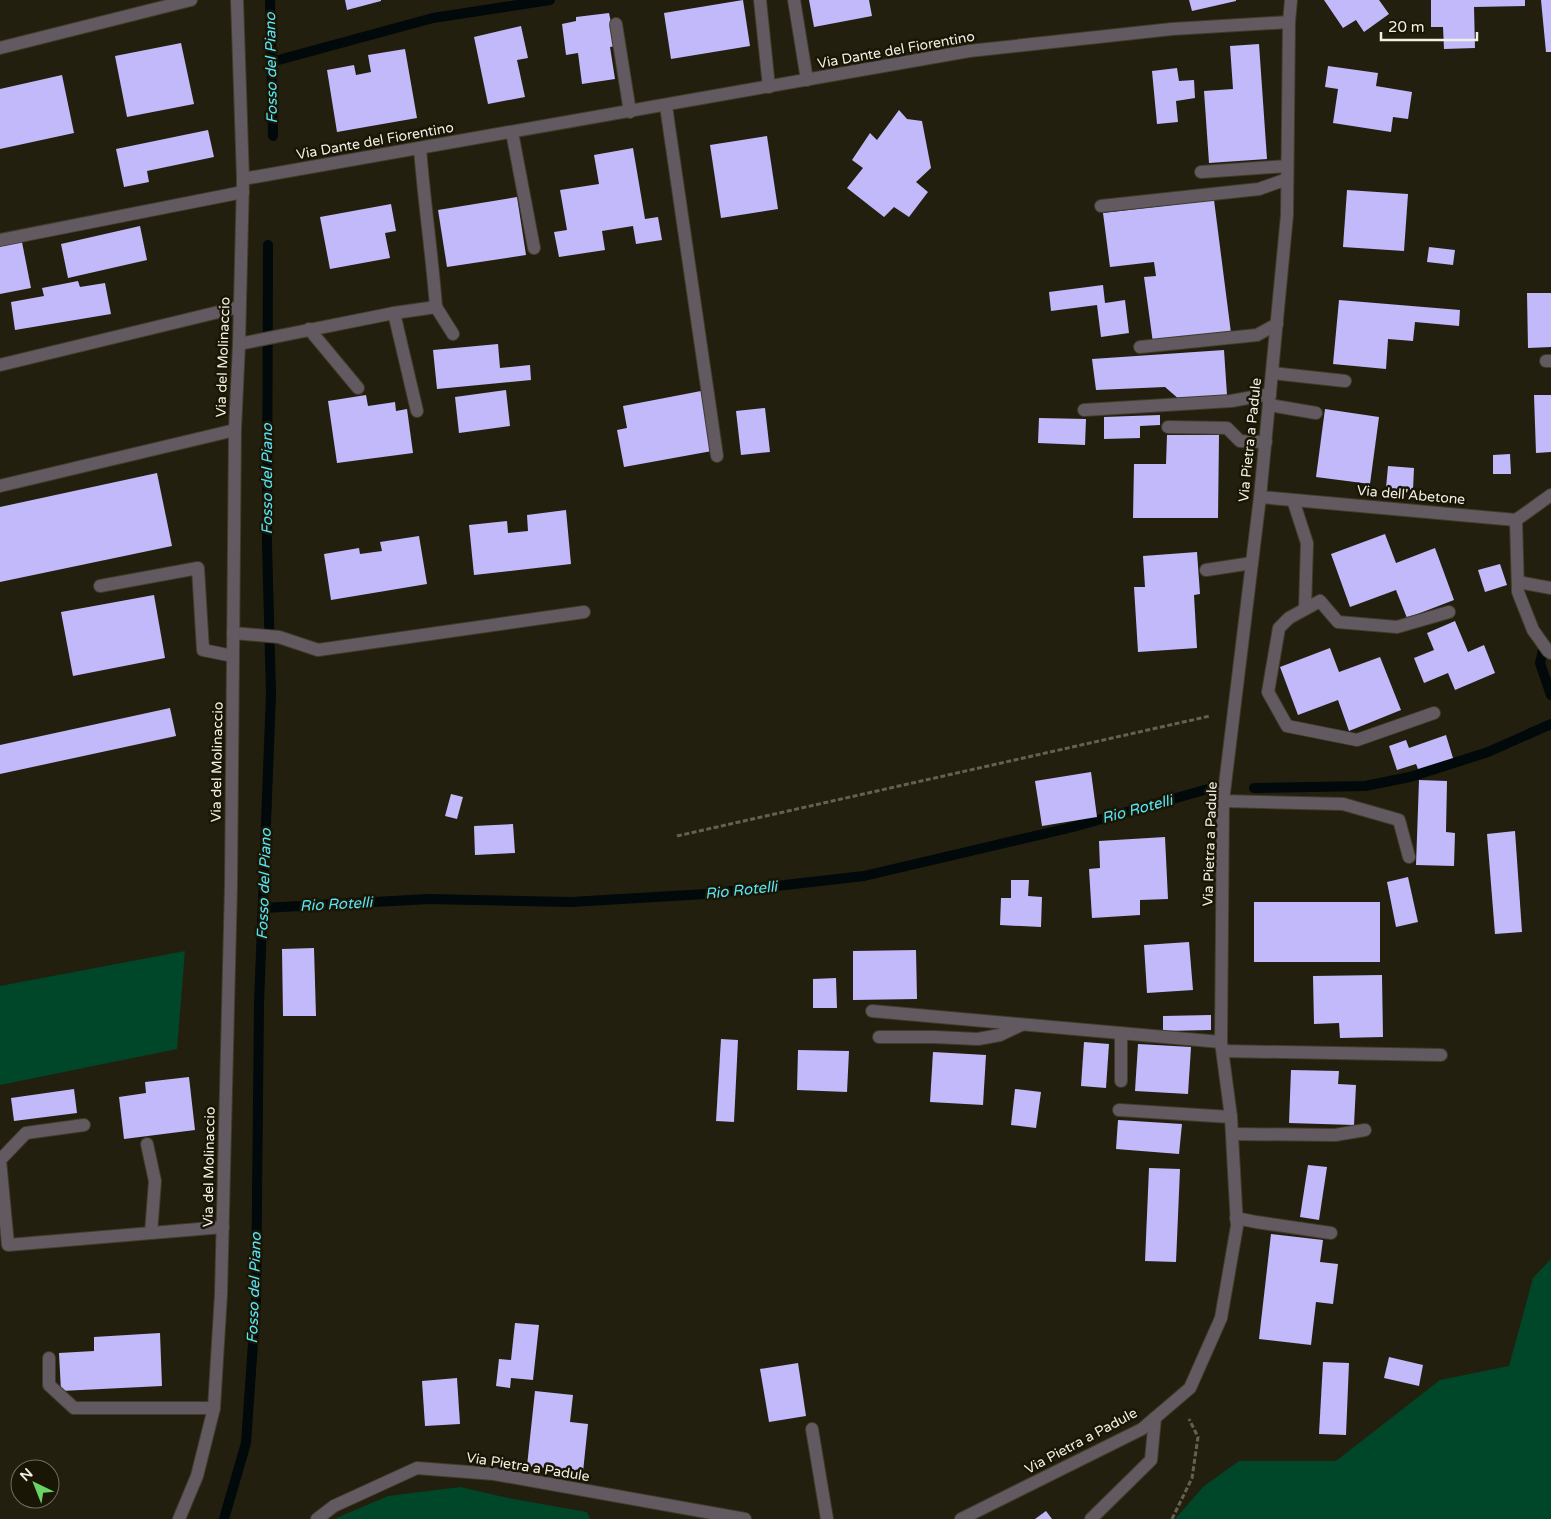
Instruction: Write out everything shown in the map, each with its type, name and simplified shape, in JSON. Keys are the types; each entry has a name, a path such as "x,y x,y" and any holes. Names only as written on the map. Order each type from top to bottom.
{"street":[{"path":"0,48 191,0"},
{"name":"Via del Molinaccio","path":"179,1519 197,1476 214,1408 221,1294 233,656 239,634 235,430 245,342 239,307 243,186 237,0"},
{"path":"760,0 769,87"},
{"path":"794,0 807,80"},
{"name":"Via Pietra a Padule","path":"961,1519 1142,1429 1190,1388 1220,1318 1237,1226 1231,1117 1222,1047 1224,801 1266,442 1287,215 1288,22 1291,0"},
{"name":"Via Dante del Fiorentino","path":"0,240 420,148 969,52 1172,28 1288,22"},
{"path":"616,24 630,112"},
{"path":"666,106 717,456"},
{"path":"512,132 534,248"},
{"path":"420,148 436,307 453,334"},
{"path":"1201,172 1287,166"},
{"path":"1101,206 1259,188 1287,179"},
{"path":"0,365 239,307"},
{"path":"245,342 394,312 436,307"},
{"path":"394,312 417,411"},
{"path":"1140,347 1257,335 1277,324"},
{"path":"309,330 358,388"},
{"path":"1272,373 1345,381"},
{"path":"1084,410 1270,399 1316,413"},
{"path":"1168,427 1227,428 1240,441 1266,442"},
{"path":"0,486 235,430"},
{"path":"1551,495 1516,520 1518,592 1533,630 1551,653"},
{"name":"Via dell'Abetone","path":"1260,497 1516,520"},
{"path":"1293,500 1307,543 1305,610"},
{"path":"1206,570 1252,563"},
{"path":"100,586 198,568 203,650 233,656"},
{"path":"1518,582 1551,588"},
{"path":"1434,713 1357,740 1286,726 1268,692 1279,628 1290,618 1320,601 1338,622 1397,627 1449,612"},
{"path":"239,634 279,637 318,650 584,612"},
{"path":"1224,801 1343,804 1399,820 1409,858"},
{"path":"872,1012 1121,1033 1222,1047 1441,1055"},
{"path":"879,1037 934,1037 978,1040 1000,1035 1022,1024"},
{"path":"1121,1033 1122,1081"},
{"path":"1119,1110 1231,1117"},
{"path":"84,1125 26,1133 0,1160 8,1245 222,1227"},
{"path":"1232,1134 1335,1135 1365,1130"},
{"path":"147,1144 156,1181 151,1233"},
{"path":"1236,1218 1331,1233"},
{"path":"49,1358 49,1386 74,1408 214,1408"},
{"path":"1091,1519 1150,1460 1155,1418"},
{"path":"812,1429 827,1519"},
{"name":"Via Pietra a Padule","path":"316,1519 334,1506 417,1468 494,1474 745,1519"}],"path":[{"path":"677,836 1234,710"},
{"path":"1172,1519 1192,1478 1198,1437 1178,1398"}],"green space":[{"path":"185,951 177,1049 0,1085 0,986"},
{"path":"1551,1259 1551,1519 1175,1519 1204,1486 1239,1461 1336,1461 1440,1380 1509,1366 1533,1278"},
{"path":"460,1487 508,1498 587,1512 590,1519 334,1519 388,1496"}],"building":[{"path":"345,0 381,0 381,1 347,10"},
{"path":"743,0 750,46 671,59 664,13"},
{"path":"809,0 869,0 872,16 814,27"},
{"path":"1189,0 1236,0 1236,1 1192,11"},
{"path":"1324,0 1379,0 1389,14 1364,32 1356,20 1343,28"},
{"path":"1431,0 1525,0 1525,6 1474,7 1475,48 1444,49 1443,27 1431,27"},
{"path":"1541,0 1551,0 1551,52 1546,52"},
{"path":"609,13 616,46 610,47 615,79 582,84 578,53 566,55 562,24 576,21 576,17"},
{"path":"521,26 528,58 517,60 525,97 488,104 474,37"},
{"path":"181,43 194,104 127,117 115,56"},
{"path":"1259,44 1267,159 1209,163 1204,91 1233,89 1230,46"},
{"path":"405,49 417,118 337,132 327,70 354,65 356,75 371,72 368,55"},
{"path":"1328,66 1378,73 1376,86 1412,92 1408,119 1393,117 1391,132 1333,123 1338,89 1325,87"},
{"path":"1177,68 1179,81 1194,80 1195,98 1176,101 1178,122 1157,124 1152,71"},
{"path":"62,75 74,133 0,149 0,89"},
{"path":"899,110 907,119 922,121 931,168 916,182 928,192 909,217 894,207 884,217 847,188 863,168 852,160 870,133 877,140"},
{"path":"208,130 214,157 147,171 149,182 124,187 116,149"},
{"path":"767,136 778,209 721,218 710,145"},
{"path":"633,148 645,219 658,217 662,240 636,244 633,226 602,231 605,250 559,257 554,232 567,230 560,190 599,184 594,155"},
{"path":"1347,190 1408,194 1404,251 1343,247"},
{"path":"517,197 526,255 447,267 438,210"},
{"path":"1214,200 1231,333 1153,343 1144,277 1156,276 1154,262 1110,267 1103,213"},
{"path":"391,204 396,231 385,233 390,258 330,269 320,217"},
{"path":"140,226 147,260 68,278 61,244"},
{"path":"21,237 31,288 0,294 0,242"},
{"path":"1429,247 1455,250 1453,265 1427,262"},
{"path":"78,281 80,287 105,283 111,314 15,330 11,302 44,296 42,288"},
{"path":"1103,285 1105,303 1125,300 1129,333 1101,337 1097,305 1051,311 1049,292"},
{"path":"1527,293 1551,293 1551,347 1528,348"},
{"path":"1339,300 1460,310 1459,326 1415,322 1413,341 1388,339 1386,369 1333,364"},
{"path":"498,344 500,368 530,365 531,380 437,389 433,350"},
{"path":"1224,350 1227,395 1180,400 1165,387 1096,390 1092,359"},
{"path":"506,390 510,426 459,433 455,397"},
{"path":"701,391 712,451 624,467 617,430 627,428 623,406"},
{"path":"366,395 368,406 395,402 396,411 407,409 413,453 337,463 328,401"},
{"path":"1534,395 1551,395 1551,452 1536,453"},
{"path":"765,408 770,452 741,455 736,411"},
{"path":"1325,409 1379,417 1370,484 1316,477"},
{"path":"1160,415 1160,425 1140,426 1140,438 1104,439 1104,417"},
{"path":"1039,418 1086,419 1085,445 1038,443"},
{"path":"1167,435 1219,435 1218,518 1133,518 1134,464 1166,464"},
{"path":"1510,454 1511,474 1493,474 1493,455"},
{"path":"1388,466 1414,468 1413,490 1386,488"},
{"path":"157,473 172,546 0,582 0,507"},
{"path":"566,510 571,564 474,575 469,525 507,521 508,533 528,531 527,515"},
{"path":"1385,534 1396,563 1435,548 1454,600 1407,618 1396,590 1350,607 1331,554"},
{"path":"419,536 427,584 331,600 324,554 359,548 360,554 382,551 380,542"},
{"path":"1197,552 1200,594 1194,595 1197,648 1138,652 1134,587 1145,587 1143,556"},
{"path":"1500,564 1507,585 1485,592 1478,570"},
{"path":"154,595 165,658 73,676 61,612"},
{"path":"1455,621 1468,652 1484,645 1495,673 1455,690 1448,673 1424,683 1414,658 1434,650 1427,633"},
{"path":"1330,648 1339,672 1380,657 1401,710 1349,731 1338,700 1298,715 1280,667"},
{"path":"170,708 176,736 0,774 0,745"},
{"path":"1446,735 1453,758 1418,769 1416,764 1397,770 1389,746 1406,740 1409,748"},
{"path":"1091,772 1097,817 1042,826 1035,781"},
{"path":"1419,780 1447,781 1446,832 1455,833 1454,866 1416,865"},
{"path":"451,794 463,797 457,819 445,816"},
{"path":"513,824 515,853 475,855 474,826"},
{"path":"1515,831 1522,932 1495,934 1487,834"},
{"path":"1165,837 1168,899 1140,900 1140,915 1092,918 1089,869 1100,868 1099,841"},
{"path":"1408,877 1418,922 1396,927 1387,882"},
{"path":"1011,880 1029,880 1028,896 1042,897 1041,927 1000,925 1001,898 1011,898"},
{"path":"1254,902 1380,902 1380,962 1254,962"},
{"path":"1189,942 1193,990 1147,993 1144,945"},
{"path":"314,948 316,1016 283,1016 282,949"},
{"path":"916,950 917,999 853,1000 853,951"},
{"path":"1382,975 1383,1037 1340,1038 1339,1023 1314,1024 1313,976"},
{"path":"836,978 837,1008 813,1008 813,979"},
{"path":"1211,1015 1211,1030 1163,1031 1163,1016"},
{"path":"721,1039 738,1040 734,1122 716,1121"},
{"path":"1084,1042 1109,1044 1106,1088 1081,1086"},
{"path":"1138,1044 1191,1047 1188,1094 1135,1091"},
{"path":"798,1050 849,1051 847,1092 797,1090"},
{"path":"933,1052 986,1055 983,1105 930,1102"},
{"path":"1291,1070 1339,1071 1338,1084 1356,1085 1354,1125 1289,1123"},
{"path":"189,1077 195,1130 124,1139 119,1097 146,1093 145,1082"},
{"path":"74,1089 77,1113 14,1121 11,1098"},
{"path":"1015,1089 1041,1092 1036,1128 1011,1125"},
{"path":"1118,1120 1182,1124 1179,1154 1116,1149"},
{"path":"1308,1165 1327,1167 1319,1220 1300,1217"},
{"path":"1149,1168 1180,1169 1176,1262 1145,1261"},
{"path":"1271,1234 1323,1240 1320,1262 1338,1264 1333,1304 1316,1302 1311,1345 1259,1339"},
{"path":"515,1323 539,1325 533,1380 511,1378 510,1388 496,1386 499,1359 511,1360"},
{"path":"160,1333 162,1386 61,1391 59,1353 94,1351 94,1337"},
{"path":"1389,1357 1423,1365 1419,1386 1384,1378"},
{"path":"1323,1362 1349,1363 1346,1435 1319,1434"},
{"path":"798,1363 806,1416 769,1422 760,1369"},
{"path":"457,1378 460,1424 425,1426 422,1381"},
{"path":"535,1391 573,1395 570,1422 588,1424 583,1472 527,1466"},
{"path":"1046,1511 1052,1519 1035,1519"}],"waterway":[{"name":"Fosso del Piano","path":"270,0 273,136"},
{"path":"271,62 433,18 550,0"},
{"name":"Fosso del Piano","path":"224,1519 246,1443 256,1300 259,1003 271,694 267,545 268,245"},
{"name":"Rio Rotelli","path":"1543,650 1540,663 1551,695"},
{"name":"Rio Rotelli","path":"1254,788 1365,786 1410,777 1488,752 1551,724"},
{"name":"Rio Rotelli","path":"263,908 429,899 571,902 706,894 864,876 1073,827 1208,789"}]}
